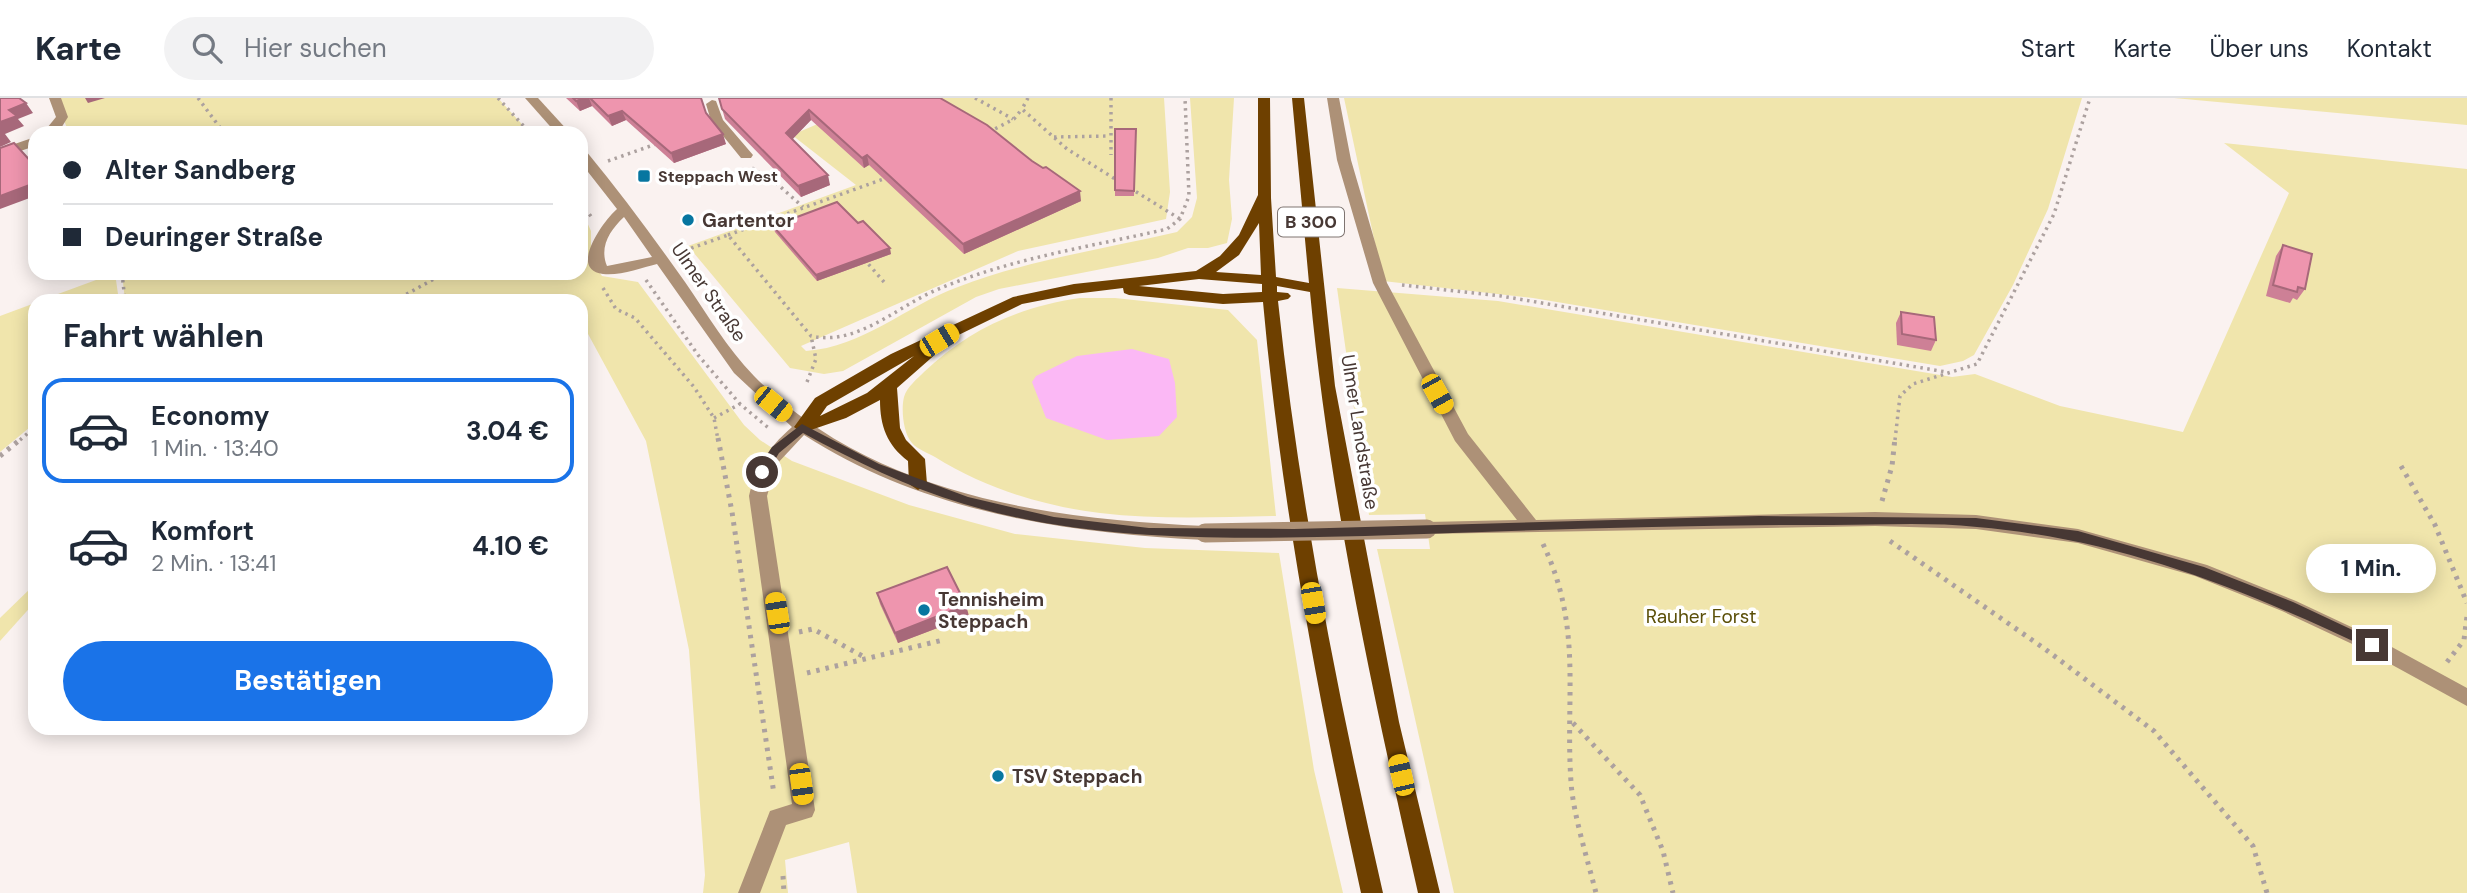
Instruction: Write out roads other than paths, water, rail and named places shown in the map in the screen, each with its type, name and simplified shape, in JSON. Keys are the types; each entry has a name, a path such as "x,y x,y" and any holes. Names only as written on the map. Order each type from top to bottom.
{"main road":[{"name":"B 300","path":"1264,98 1264,192 1271,289 1295,502 1336,729 1372,893"},
{"name":"Ulmer Landstraße","path":"1298,98 1327,386 1389,722 1429,893"},
{"path":"1199,275 1234,253 1247,239 1264,192"},
{"path":"802,428 821,402 897,358 1018,300 1044,294 1199,275 1271,289 1317,289"},
{"path":"1101,287 1223,299 1271,289"},
{"path":"802,428 840,416 889,388 939,340"},
{"path":"889,388 889,428 896,442 916,459 918,484"}],"street":[{"path":"55,98 62,117 58,126"},
{"path":"531,98 557,126"},
{"path":"697,98 712,104 728,99"},
{"path":"1333,98 1344,160 1380,283 1461,437 1539,537"},
{"path":"712,104 717,121 746,155"},
{"path":"0,154 28,144"},
{"name":"Ulmer Straße","path":"588,162 661,259 714,338 747,378 802,428 875,467 966,501 1054,521 1149,532 1427,529 1539,537 1875,519 1976,522 2078,536 2200,570 2301,611 2372,645 2467,698"},
{"path":"624,210 604,227 597,250 598,265 603,270 611,270 661,259"},
{"path":"749,893 778,818 804,810 758,496 762,472 775,450 802,428"}],"place":[{"name":"Steppach West","path":"644,176"},
{"name":"Gartentor","path":"688,220"},
{"name":"Tennisheim Steppach","path":"924,610"},
{"name":"TSV Steppach","path":"998,776"}],"park label":[{"name":"Rauher Forst","path":"1701,616"}]}
